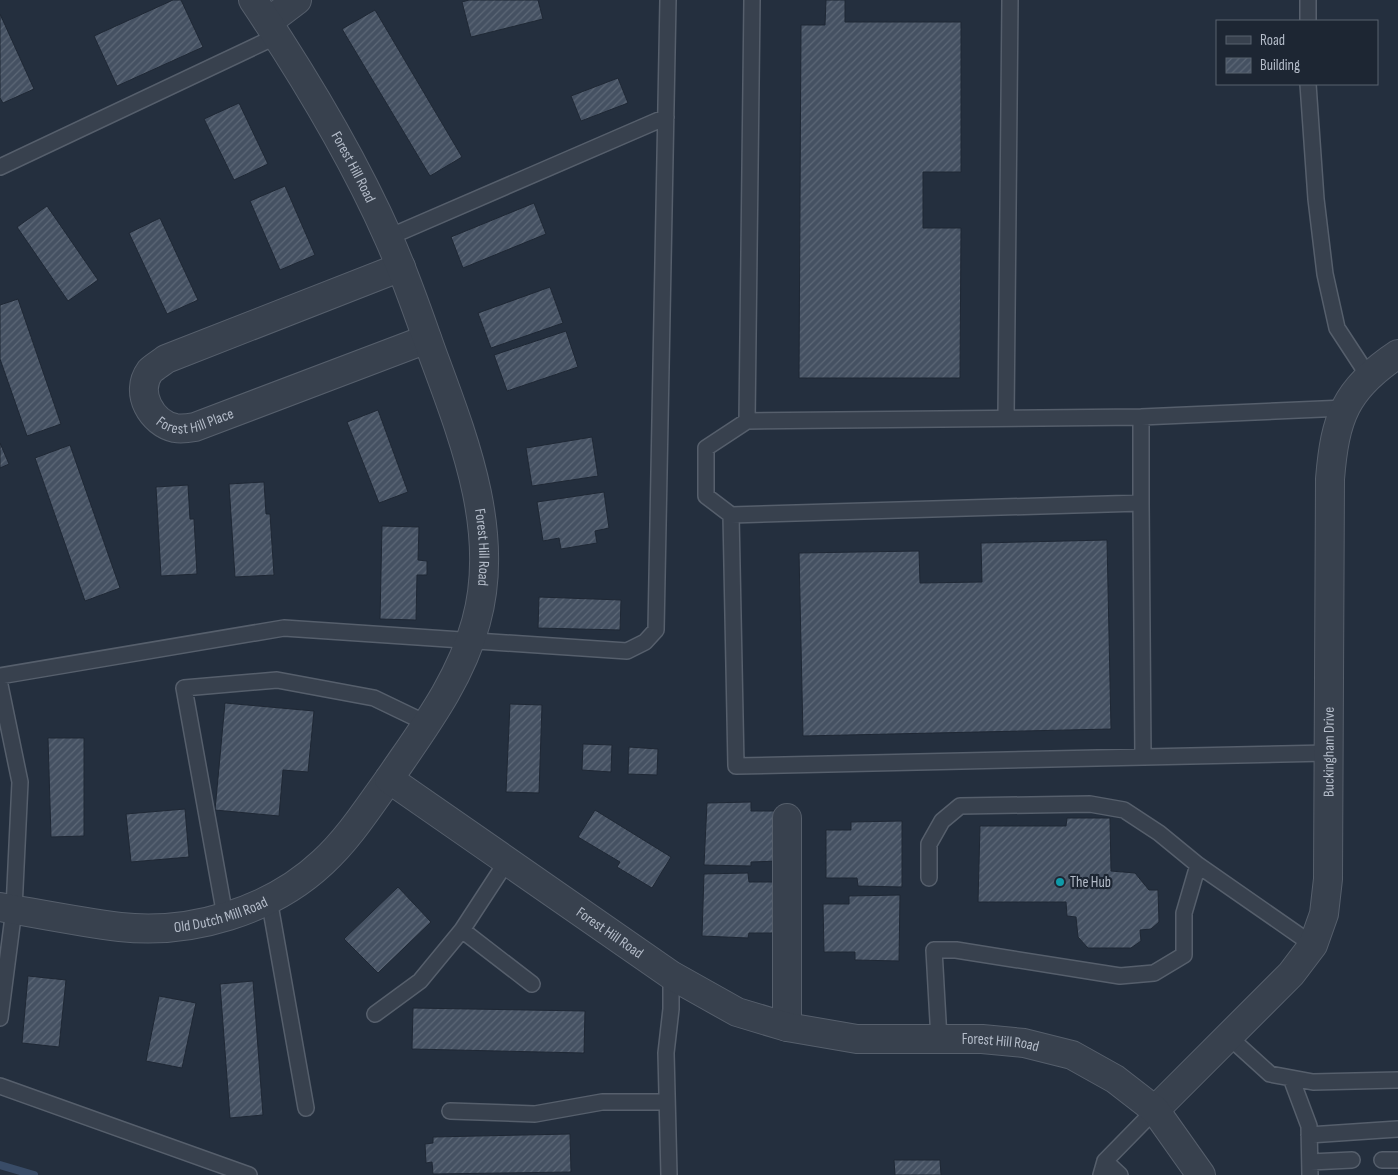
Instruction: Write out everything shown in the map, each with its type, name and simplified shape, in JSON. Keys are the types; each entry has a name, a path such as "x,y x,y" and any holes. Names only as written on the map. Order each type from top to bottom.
{"street":[{"path":"266,19 297,0"},
{"name":"Forest Hill Road","path":"266,19 330,122 389,237 460,430 478,498 485,540 484,576 477,621 471,640 449,690 389,779 671,974 737,1012 786,1027 857,1039 982,1039 1024,1043 1072,1055 1115,1079 1155,1110 1200,1175"},
{"name":"Forest Hill Place","path":"401,267 166,359 150,371 144,387 146,404 158,422 177,429 195,427 427,339"},
{"name":"Buckingham Drive","path":"1155,1110 1291,974 1313,945 1324,914 1328,879 1330,479 1333,440 1347,402 1375,369 1398,354"},
{"name":"Old Dutch Mill Road","path":"7,908 121,927 167,928 212,921 268,899 292,887 322,863 347,838 389,779"},
{"path":"786,1027 787,818"}],"lane":[{"path":"0,676 284,628 627,651 645,642 656,630 668,0"},
{"path":"747,421 752,0"},
{"path":"1006,418 1010,0"},
{"path":"1308,0 1308,20"},
{"path":"0,167 266,19"},
{"path":"1308,85 1325,274 1337,328 1368,377"},
{"path":"389,237 666,118"},
{"path":"1140,503 731,514 706,496 706,448 747,421 1140,417 1345,408"},
{"path":"1140,417 1143,757"},
{"path":"731,514 736,766 1328,753"},
{"path":"225,916 184,688 277,680 374,698 426,723"},
{"path":"0,686 20,782 7,908 0,1018"},
{"path":"929,878 929,844 942,821 960,806 1090,804 1124,810 1159,833 1198,865 1313,945"},
{"path":"374,1014 420,981 462,930 507,861"},
{"path":"939,1039 934,950 956,950 1120,976 1154,973 1184,955 1184,912 1198,865"},
{"path":"268,899 306,1108"},
{"path":"462,930 532,984"},
{"path":"669,1175 666,1053 671,1009 671,974"},
{"path":"1228,1036 1270,1074 1313,1082 1398,1080"},
{"path":"1291,1078 1309,1126 1310,1169 1352,1160"},
{"path":"0,1086 249,1175"},
{"path":"450,1112 535,1114 602,1102 667,1102"},
{"path":"1120,1175 1103,1168 1155,1110"},
{"path":"1309,1135 1398,1129"},
{"path":"1382,1160 1398,1160"}],"building":[{"path":"173,0 181,0 203,47 117,86 94,36"},
{"path":"469,0 538,0 543,19 471,37 462,2"},
{"path":"826,0 845,0 845,22 961,22 961,172 923,172 923,228 961,228 960,378 799,378 801,25 825,25"},
{"path":"375,10 462,157 430,176 342,29"},
{"path":"0,14 34,89 3,103 0,98"},
{"path":"618,78 628,103 581,121 571,96"},
{"path":"239,103 268,164 234,180 204,119"},
{"path":"285,186 315,255 280,270 250,201"},
{"path":"534,203 546,234 463,268 451,237"},
{"path":"47,206 98,280 68,301 17,227"},
{"path":"160,218 198,300 167,314 129,233"},
{"path":"550,287 563,323 491,348 478,313"},
{"path":"18,299 61,424 27,436 0,359 0,305"},
{"path":"566,331 578,367 507,391 494,355"},
{"path":"378,410 408,492 379,503 347,422"},
{"path":"592,437 598,476 532,486 526,448"},
{"path":"0,443 9,464 0,468"},
{"path":"70,445 120,588 85,601 35,458"},
{"path":"264,482 266,514 270,514 274,575 235,577 229,484"},
{"path":"188,485 190,519 194,519 197,574 161,576 156,487"},
{"path":"604,492 609,528 595,531 597,543 561,549 559,538 543,541 537,502"},
{"path":"382,526 419,527 418,560 427,561 427,575 417,575 416,620 380,619"},
{"path":"1107,540 1111,729 803,736 799,553 919,551 920,583 982,582 981,543"},
{"path":"539,597 621,600 620,630 538,628"},
{"path":"225,703 314,711 308,772 283,770 279,816 215,810"},
{"path":"510,704 542,705 539,793 506,792"},
{"path":"48,738 84,738 84,836 51,837"},
{"path":"583,744 612,745 611,772 582,770"},
{"path":"629,747 658,749 657,775 628,774"},
{"path":"751,802 751,811 779,811 779,861 751,862 751,866 704,865 707,803"},
{"path":"185,809 189,857 131,862 126,814"},
{"path":"595,810 671,857 652,888 617,867 620,862 578,837"},
{"name":"The Hub","path":"1067,818 1110,818 1111,871 1135,873 1149,890 1158,890 1159,922 1151,929 1140,930 1141,941 1131,948 1088,948 1078,937 1076,917 1067,916 1066,902 978,902 980,826 1066,826"},
{"path":"902,821 902,887 858,886 857,878 826,878 826,830 851,830 851,822"},
{"path":"748,873 749,882 777,882 776,933 749,933 748,938 702,936 704,874"},
{"path":"398,887 431,922 378,973 344,939"},
{"path":"900,895 899,961 855,960 855,952 824,952 823,904 849,904 849,896"},
{"path":"28,976 66,980 59,1047 22,1043"},
{"path":"253,981 263,1115 230,1118 220,984"},
{"path":"159,996 196,1003 182,1068 146,1061"},
{"path":"413,1008 585,1011 584,1053 412,1049"},
{"path":"570,1134 571,1172 433,1174 432,1162 426,1163 425,1144 433,1143 433,1137"},
{"path":"894,1160 940,1160 941,1175 895,1175"}],"waterway":[{"path":"0,1165 34,1175"}],"place":[{"name":"The Hub","path":"1060,882"}]}
